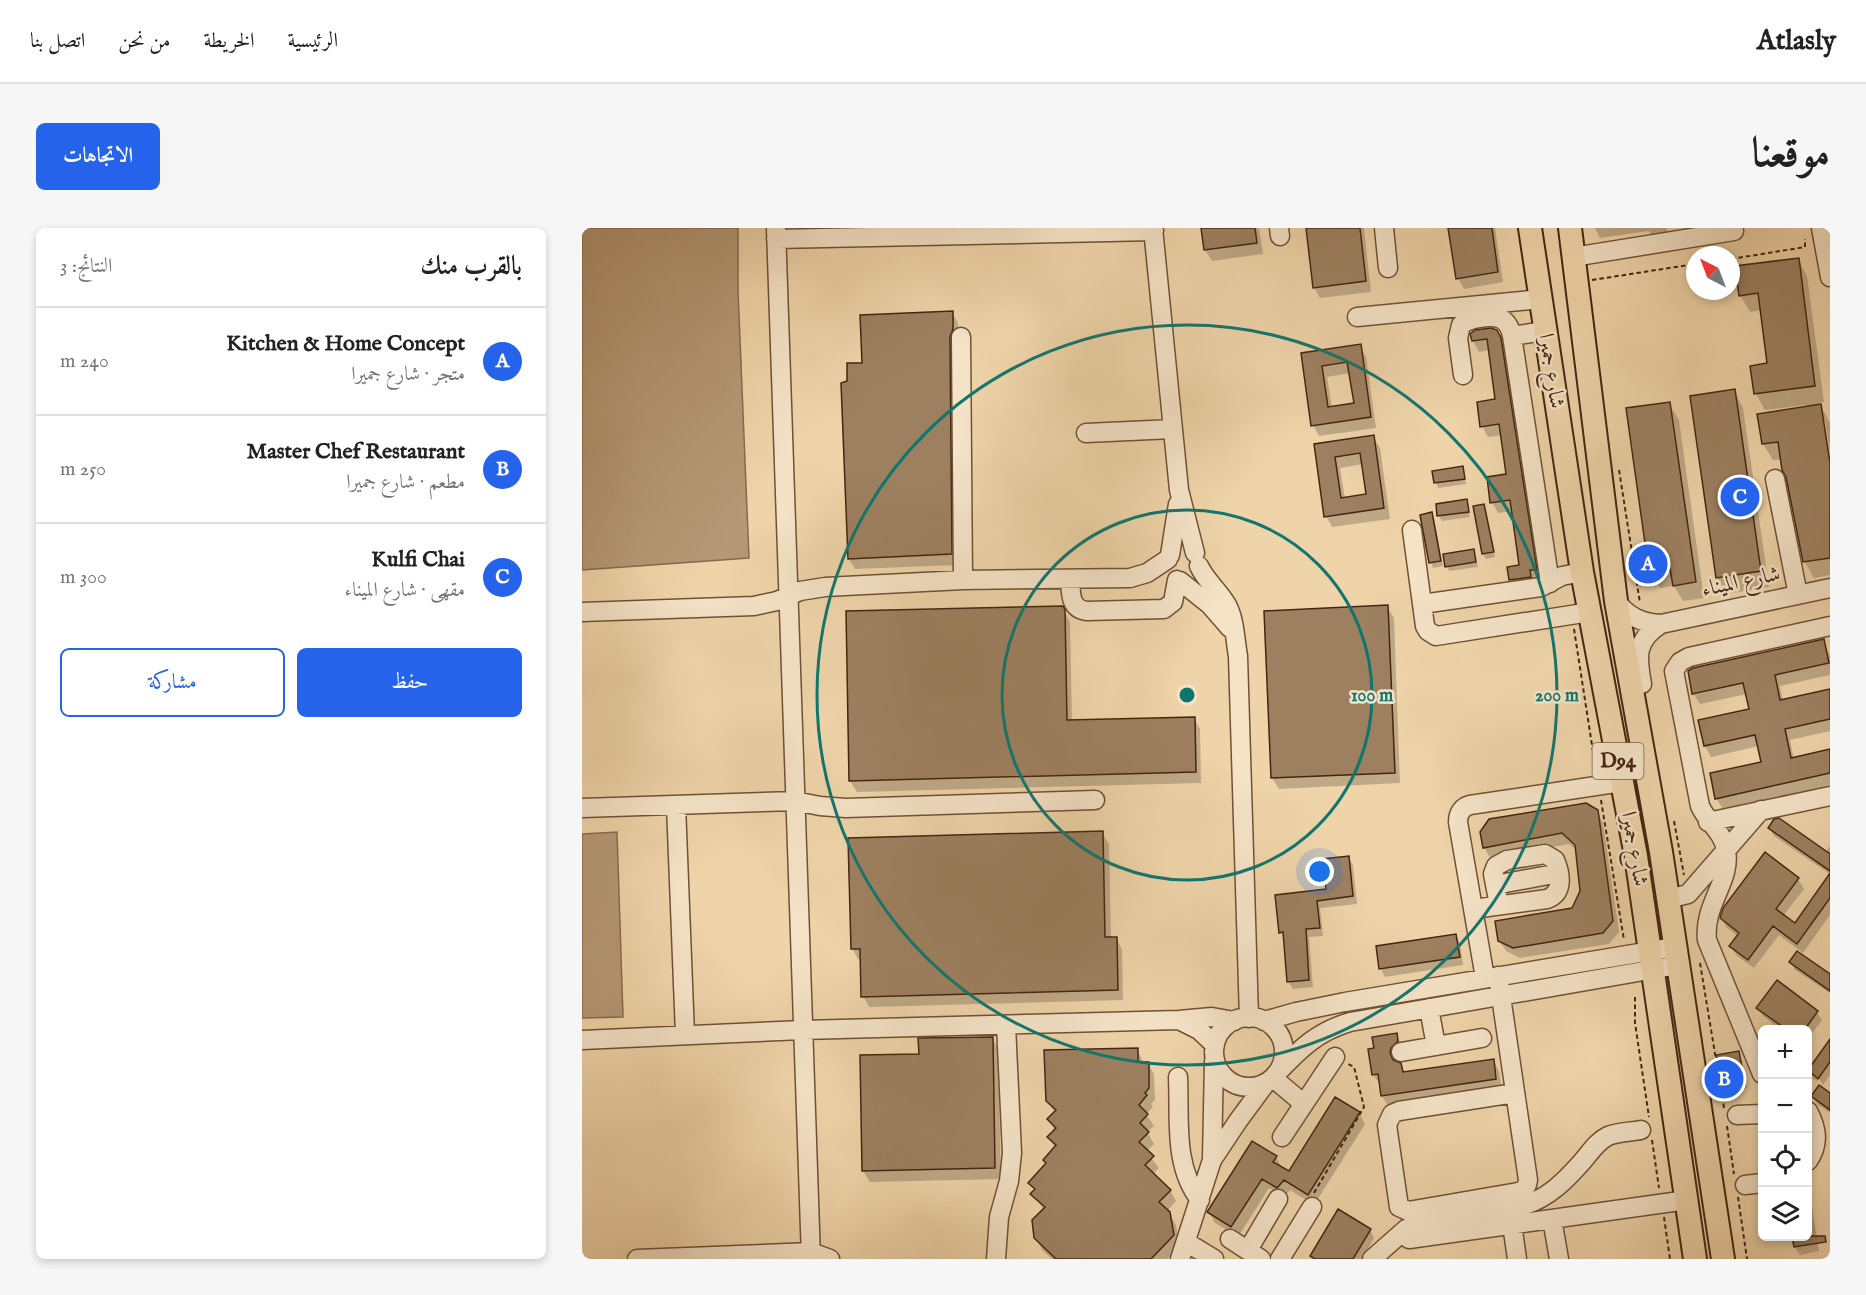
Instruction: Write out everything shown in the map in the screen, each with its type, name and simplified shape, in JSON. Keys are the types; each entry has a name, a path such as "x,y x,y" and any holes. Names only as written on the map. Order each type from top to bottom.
{"main road":[{"name":"شارع جميرا","path":"1530,228 1582,572 1581,614 1622,782 1636,856 1644,958 1687,1200 1695,1259"},
{"path":"1558,228 1566,280 1581,321"},
{"name":"شارع جميرا","path":"1570,228 1616,601 1639,729 1678,896 1677,956 1723,1259"}],"street":[{"path":"1383,228 1388,268"},
{"path":"1821,228 1830,277"},
{"path":"811,1256 776,234 1154,229 1179,490 1197,560 1206,578 1226,604 1233,624 1239,668 1249,1020"},
{"path":"1573,257 1642,237 1734,231"},
{"path":"1357,317 1489,303 1511,295 1540,295"},
{"path":"1463,375 1458,334 1465,321 1497,316 1507,322 1512,336 1550,583"},
{"path":"1512,336 1545,331"},
{"path":"961,337 963,580"},
{"path":"1086,433 1173,429"},
{"path":"1775,479 1798,595"},
{"path":"1179,490 1168,570 1177,580 1210,605 1234,634"},
{"path":"1412,530 1425,626 1436,636 1581,614"},
{"path":"1130,578 1147,573 1174,551 1185,548 1197,560"},
{"path":"582,612 754,606 766,604 800,591 825,587 963,580 1130,578 1185,581 1195,576 1197,560"},
{"path":"1422,604 1541,587 1562,576 1582,572"},
{"path":"1070,580 1073,603 1079,609 1087,611 1164,609 1173,602 1177,580"},
{"name":"شارع الميناء","path":"1661,624 1830,588"},
{"path":"1616,601 1634,618 1661,624"},
{"path":"1639,729 1644,703 1638,662 1639,651 1647,635 1661,624"},
{"path":"1758,1061 1707,940 1707,920 1725,869 1726,850 1720,834 1708,822 1698,798 1674,677 1676,666 1689,657 1830,627"},
{"path":"1515,1093 1392,1114 1387,1125 1400,1207 1408,1211 1518,1192 1526,1188 1528,1180 1501,995 1491,977 1473,909 1458,822 1459,813 1470,805 1622,782"},
{"path":"1708,822 1830,796"},
{"path":"582,808 795,801 846,808 1095,800"},
{"path":"676,805 685,1035"},
{"path":"1707,920 1701,904 1678,896 1726,850 1761,810"},
{"path":"1473,909 1499,905 1551,897 1559,888 1559,873 1495,885 1499,905"},
{"path":"582,1040 803,1030 1179,1020 1212,1017 1249,1020 1491,977 1677,956"},
{"path":"1212,1160 1238,1120 1272,1078 1309,1041 1335,1027 1350,1022 1501,995 1644,958"},
{"path":"1430,1008 1436,1046"},
{"path":"1179,1020 1199,1030 1215,1050 1217,1067 1224,1077 1233,1084 1256,1087 1272,1078 1284,1053 1283,1043 1279,1034 1249,1020"},
{"path":"1214,1259 1183,1250 1212,1160 1215,1050 1219,1035 1249,1020"},
{"path":"996,1259 998,1228 1009,1180 1012,1153 1006,1025"},
{"path":"1401,1052 1482,1038"},
{"path":"1282,1137 1335,1058"},
{"path":"1178,1077 1182,1164 1189,1183 1200,1200"},
{"path":"1272,1078 1304,1104"},
{"path":"1737,1115 1758,1114"},
{"path":"1812,1122 1818,1138 1812,1154"},
{"path":"1372,1259 1406,1229 1420,1222 1525,1205 1541,1199 1574,1171 1601,1141 1614,1134 1641,1130"},
{"path":"1230,1239 1254,1255 1278,1199"},
{"path":"1409,1239 1687,1200"},
{"path":"1280,1259 1312,1207"},
{"path":"1552,1219 1559,1259"},
{"path":"1512,1224 1517,1259"},
{"path":"637,1259 811,1256 830,1259"}],"path":[{"path":"1740,258 1805,247 1805,239"},
{"path":"1589,280 1686,265"},
{"path":"1581,614 1598,785 1622,930 1644,958"},
{"path":"1312,1207 1308,1203 1364,1107 1354,1067 1335,1058"}],"shaded area":[{"path":"582,228 738,228 738,291 749,558 582,570"},
{"path":"617,832 623,1017 582,1018 582,834"}],"building":[{"path":"1201,228 1255,228 1257,243 1204,250"},
{"path":"1306,228 1360,228 1366,281 1313,288"},
{"path":"1448,228 1492,228 1498,272 1456,279"},
{"path":"1799,258 1815,386 1754,394 1750,366 1767,363 1758,293 1740,296 1740,265"},
{"path":"953,311 953,329 950,337 952,554 848,559 841,383 847,381 847,363 862,363 860,315"},
{"path":"1491,328 1497,330 1501,338 1537,570 1530,570 1531,577 1509,580 1507,567 1519,565 1510,500 1490,503 1487,477 1506,474 1499,424 1480,427 1477,402 1495,399 1487,339 1472,341 1470,334 1475,330"},
{"path":"1361,344 1371,417 1311,426 1301,353","holes":["1347,362 1354,403 1328,407 1322,366"]},
{"path":"1735,389 1761,571 1716,578 1690,396"},
{"path":"1670,402 1696,582 1673,586 1670,569 1649,572 1626,408"},
{"path":"1821,404 1830,463 1830,558 1803,562 1778,442 1762,444 1757,414"},
{"path":"1374,435 1384,508 1324,517 1314,444","holes":["1360,453 1366,494 1341,498 1335,457"]},
{"path":"1463,466 1465,479 1434,483 1432,471"},
{"path":"1467,499 1469,512 1437,516 1436,504"},
{"path":"1484,504 1494,552 1482,554 1473,506"},
{"path":"1432,512 1441,561 1429,563 1420,515"},
{"path":"1474,549 1476,562 1445,567 1443,554"},
{"path":"1388,605 1395,773 1271,778 1264,611"},
{"path":"1063,606 1065,610 1067,720 1195,717 1196,772 849,781 846,611"},
{"path":"1824,639 1829,663 1775,675 1780,700 1830,689 1830,719 1785,729 1791,758 1830,749 1830,773 1715,799 1710,773 1761,762 1755,735 1704,746 1698,720 1749,709 1743,683 1692,694 1688,671"},
{"path":"1586,803 1598,810 1613,921 1603,933 1513,948 1498,941 1495,921 1572,908 1580,891 1575,845 1562,833 1483,848 1480,832 1489,819"},
{"path":"1779,818 1830,854 1830,871 1768,828 1774,819"},
{"path":"1103,831 1105,937 1117,937 1118,990 861,997 860,949 851,949 848,838"},
{"path":"1765,852 1799,878 1776,909 1795,923 1830,873 1830,898 1797,944 1773,926 1748,960 1729,946 1739,933 1720,918 1723,908"},
{"path":"1349,856 1353,896 1317,901 1320,928 1306,929 1309,980 1287,982 1283,932 1279,933 1275,895 1326,889 1322,859"},
{"path":"1456,934 1460,957 1379,969 1376,946"},
{"path":"1797,951 1830,974 1830,991 1789,962"},
{"path":"1777,980 1818,1011 1808,1025 1780,1025 1756,1008"},
{"path":"1397,1033 1398,1041 1391,1048 1390,1053 1393,1060 1401,1063 1403,1072 1494,1059 1496,1079 1381,1096 1378,1074 1372,1075 1368,1049 1374,1048 1372,1037"},
{"path":"993,1037 995,1168 862,1171 860,1055 919,1054 918,1038"},
{"path":"1830,1039 1830,1062 1818,1079 1812,1074 1812,1064"},
{"path":"1138,1048 1138,1062 1149,1062 1149,1088 1145,1093 1147,1095 1139,1105 1148,1114 1140,1123 1149,1132 1139,1142 1154,1156 1145,1165 1171,1190 1159,1202 1170,1212 1174,1235 1151,1259 1056,1259 1034,1238 1032,1220 1045,1207 1030,1194 1035,1189 1028,1183 1046,1163 1043,1160 1056,1145 1047,1137 1056,1128 1047,1119 1056,1110 1046,1101 1044,1050"},
{"path":"1739,1051 1744,1080 1721,1084 1716,1055"},
{"path":"1819,1085 1830,1093 1830,1110 1812,1097"},
{"path":"1335,1097 1360,1112 1308,1195 1284,1180 1277,1188 1262,1179 1231,1227 1207,1212 1252,1141 1277,1156 1273,1162 1289,1171"},
{"path":"1338,1209 1371,1229 1353,1259 1315,1259 1310,1256"},
{"path":"1812,1236 1825,1236 1826,1242 1794,1247 1793,1241 1812,1241"}],"place":[{"name":"Kulfi Chai","path":"1740,497"},
{"name":"Kitchen & Home Concept","path":"1648,564"},
{"name":"Master Chef Restaurant","path":"1724,1079"}]}
